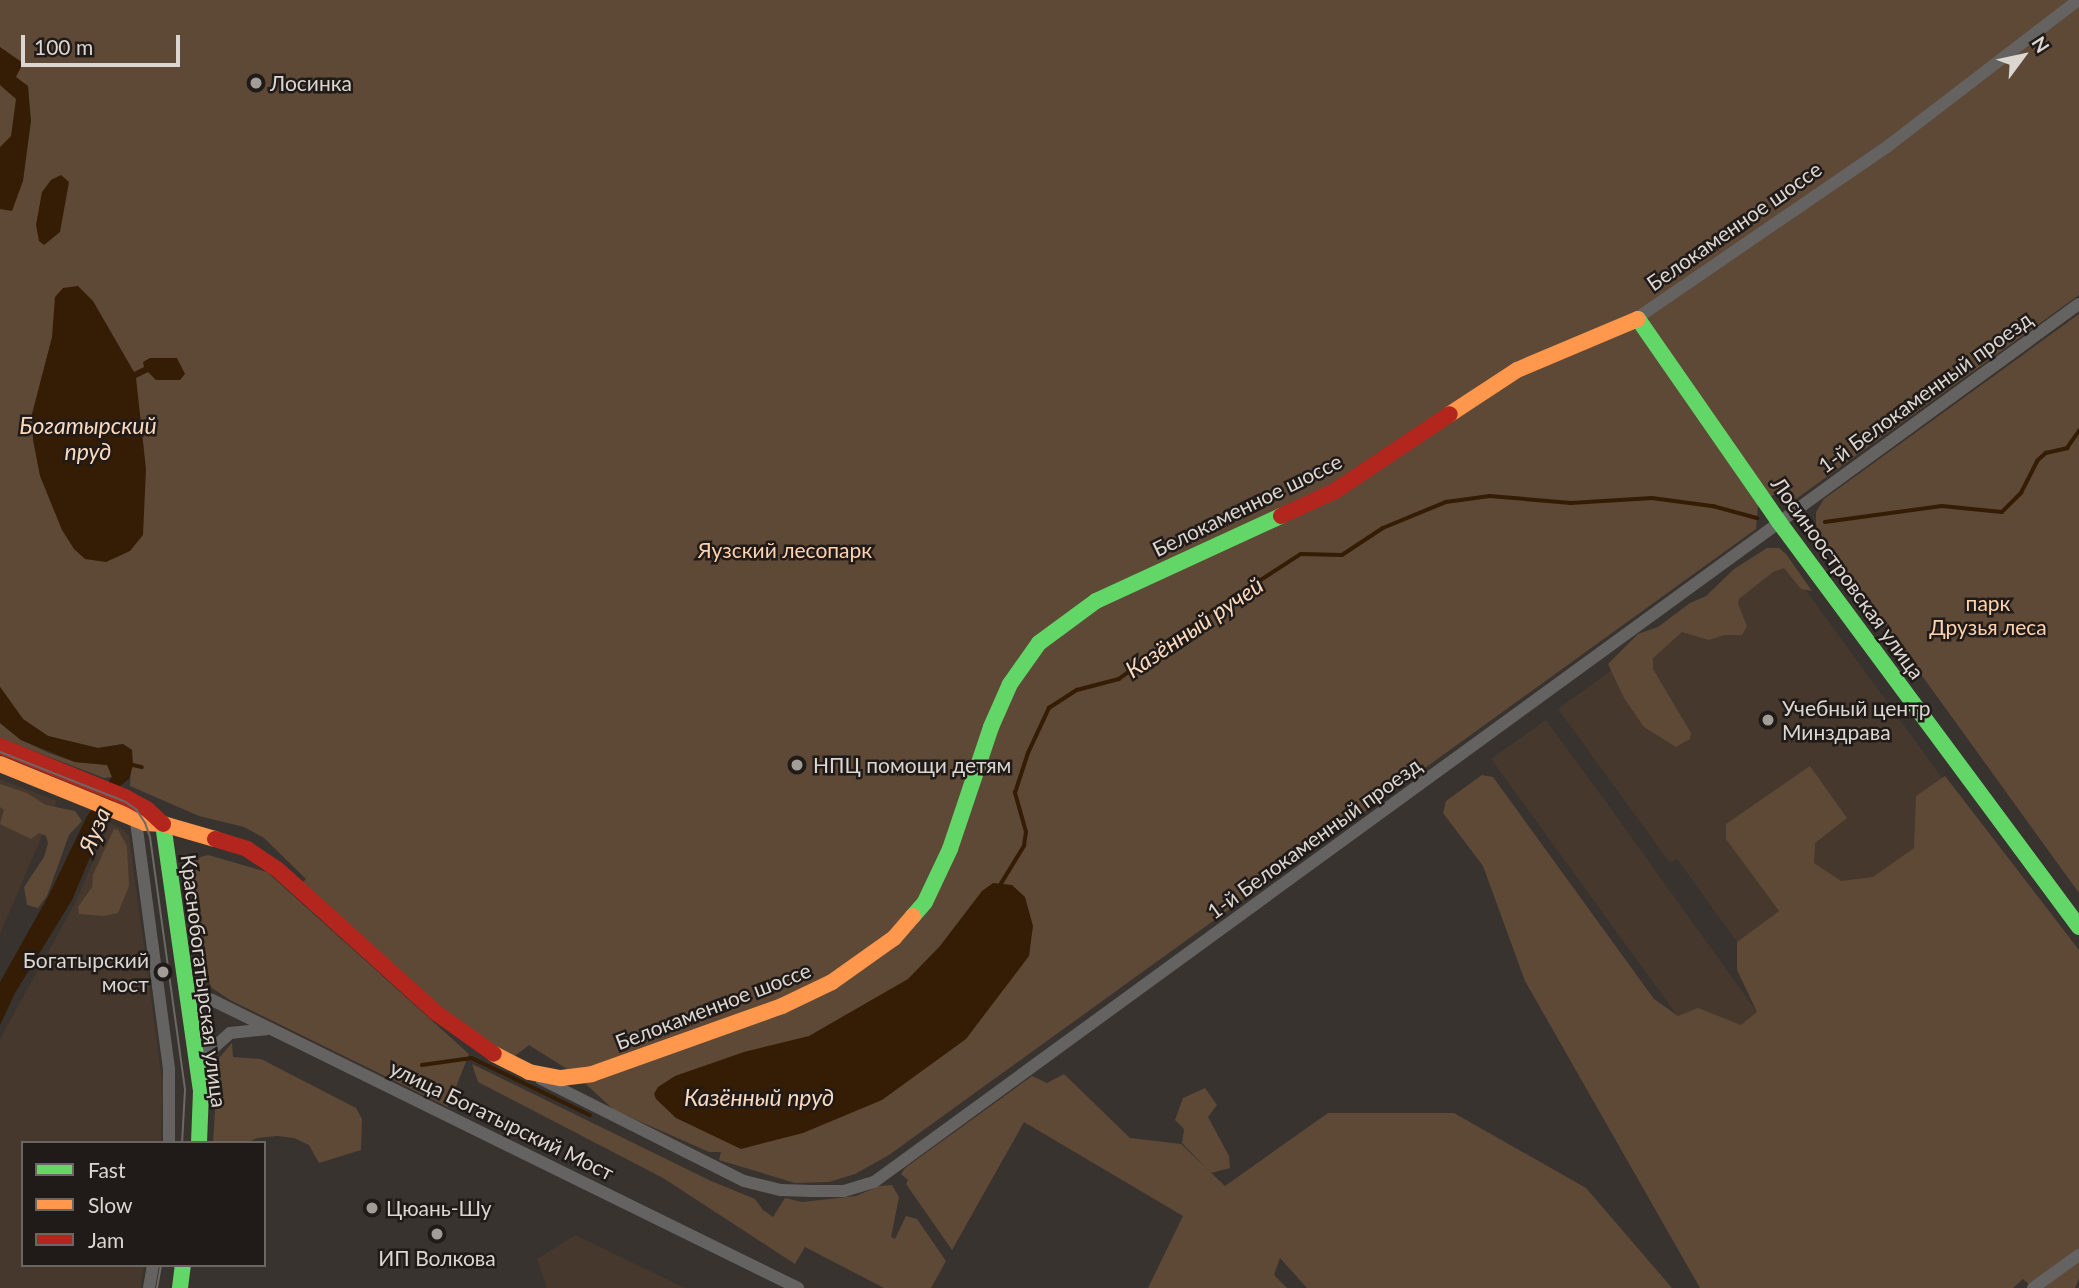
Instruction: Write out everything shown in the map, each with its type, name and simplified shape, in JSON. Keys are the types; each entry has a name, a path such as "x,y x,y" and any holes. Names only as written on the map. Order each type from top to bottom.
{"street":[{"name":"Белокаменное шоссе","path":"529,1072 561,1078 592,1074 782,1006 832,982 875,953 894,938 925,902 950,849 991,727 1010,684 1039,643 1096,601 1335,491 1517,370 1637,318 1888,146 2078,0"},
{"name":"1-й Белокаменный проезд","path":"529,1072 744,1181 781,1190 813,1191 844,1191 874,1182 2079,304"},
{"name":"Лосиноостровская улица","path":"1637,318 1779,522 2079,927"},
{"path":"0,746 68,783 163,824 247,849 262,857 435,1012 486,1050 529,1072"},
{"path":"0,764 68,783"},
{"path":"129,808 169,1070 169,1141"},
{"name":"Краснобогатырская улица","path":"163,824 201,1091 199,1141"},
{"name":"улица Богатырский Мост","path":"186,991 212,1000 798,1288"},
{"path":"196,1052 210,1051 230,1033 267,1028"},
{"path":"2033,1288 2079,1255"},
{"path":"149,1288 153,1267"},
{"path":"180,1288 183,1267"}],"shaded area":[{"name":"Учебный центр Минздрава","path":"1777,550 1971,818 1797,944 1775,914 1737,942 1677,859 1670,863 1558,709"},
{"path":"1546,720 1931,1254 1875,1288 1491,759"},
{"path":"0,779 57,801 0,934"},
{"path":"110,823 121,828 129,836 163,1086 161,1141 21,1141 21,1267 144,1267 141,1288 0,1288 0,1039 74,905"},
{"path":"575,1235 685,1288 547,1288 537,1259"}],"green space":[{"name":"Яузский лесопарк","path":"0,0 2079,0 2079,295 1796,499 1773,495 1758,506 1756,529 889,1155 855,1174 829,1182 795,1183 719,1160 721,1152 709,1152 614,1110 575,1074 529,1045 515,1056 487,1045 435,1004 302,883 306,879 264,838 244,827 199,816 130,786 132,750 123,744 98,748 48,736 23,719 0,687"},
{"name":"парк Друзья леса","path":"2079,314 2079,893 1816,529 1816,512 1824,499"},
{"path":"1767,548 1779,548 1786,554 1812,591 1801,589 1784,568 1773,572 1739,599 1738,604 1747,626 1742,635 1725,635 1709,640 1682,632 1653,658 1653,669 1691,733 1690,739 1676,747 1644,727 1624,698 1608,664 1638,634 1658,627 1690,603 1706,596 1734,569"},
{"path":"0,723 21,740 49,753 75,762 108,765 112,777 104,778 0,738"},
{"path":"1810,766 1847,818 1815,843 1814,863 1841,881 1873,877 1914,848 1916,796 1945,776 2079,950 2079,1278 2075,1288 2033,1288 2023,1279 2013,1288 1700,1288 1525,981 1483,866 1443,813 1446,801 1482,775 1493,777 1654,999 1678,1016 1698,1008 1741,1025 1757,1012 1737,970 1737,942 1779,911 1726,839 1726,824"},
{"path":"0,784 27,793 46,805 75,811 82,821 69,835 47,896 38,908 27,905 24,887 44,857 48,843 46,836 39,833 31,839 0,824 4,810 0,807"},
{"path":"114,829 118,830 127,846 129,886 118,913 104,916 79,914 78,907 92,887 93,875"},
{"path":"208,855 267,872 469,1054 448,1107 230,1000 212,988 206,976 188,869 194,859"},
{"path":"232,1043 233,1057 261,1059 356,1108 362,1119 361,1150 319,1163 309,1145 294,1138 277,1136 251,1141 213,1141 216,1096 213,1072 219,1058"},
{"path":"472,1064 711,1181 755,1199 763,1210 773,1217 785,1198 802,1202 856,1196 879,1186 892,1185 899,1197 891,1237 895,1239 906,1216 917,1219 946,1261 931,1288 884,1288 805,1247 795,1264 663,1178 478,1082"},
{"path":"1064,1074 1130,1138 1181,1144 1225,1186 1328,1113 1454,1113 1586,1188 1672,1288 1307,1288 1280,1258 1274,1275 1287,1288 1148,1288 1183,1216 1024,1122 952,1250 906,1184 908,1180 901,1174 905,1168 1032,1076 1047,1083"},
{"path":"1205,1088 1217,1105 1208,1117 1229,1156 1230,1168 1211,1173 1182,1143 1184,1129 1175,1120 1183,1098"}],"water":[{"path":"0,47 23,63 16,77 28,86 31,121 23,181 12,211 0,209 0,147 11,136 16,99 0,85"},
{"path":"61,175 69,182 60,232 44,245 39,241 36,225 42,192 51,180"},
{"name":"Богатырский пруд","path":"78,286 93,301 134,372 144,367 143,362 150,358 177,358 185,374 180,380 156,380 148,372 136,378 146,469 143,535 130,551 106,562 85,559 74,549 62,530 40,476 33,440 32,414 52,337 55,297 63,288"},
{"name":"Яуза","path":"0,687 23,719 48,736 98,748 123,744 132,750 133,765 129,779 120,786 72,900 15,993 0,1025 0,982 49,895 86,818 112,777 107,765 75,762 21,740 0,723"},
{"name":"Казённый пруд","path":"993,883 1012,885 1025,897 1033,926 1029,956 966,1039 882,1100 803,1133 741,1149 676,1118 656,1099 654,1094 658,1087 675,1076 744,1052 809,1036 908,979 940,946 982,891"}],"waterway":[{"name":"Казённый ручей","path":"1825,522 1942,506 2002,512 2021,493 2037,461 2046,453 2067,448 2079,431"},
{"name":"Казённый ручей","path":"999,887 1024,846 1026,832 1015,793 1028,753 1049,708 1077,690 1119,679 1214,610 1301,554 1342,555 1383,528 1446,502 1490,496 1571,503 1652,498 1713,506 1757,518"},
{"path":"133,765 142,767"},
{"name":"Казённый ручей","path":"422,1065 472,1058 590,1115"}],"tram line":[{"path":"0,752 124,801 136,809 145,823 150,837 185,1090 182,1141"},
{"path":"157,1288 161,1267"}],"traffic: fast":[{"path":"1638,319 1779,522 2079,927"},
{"path":"913,916 925,902 950,849 991,727 1010,684 1039,643 1096,601 1281,516"},
{"path":"163,824 201,1091 199,1141"},
{"path":"180,1288 183,1267"}],"traffic: slow":[{"path":"1450,414 1517,370 1638,319"},
{"path":"0,764 145,823 163,824 215,839"},
{"path":"494,1054 529,1072 561,1078 592,1074 782,1006 832,982 894,938 913,916"}],"traffic: jam":[{"path":"1281,516 1335,491 1450,414"},
{"path":"0,746 125,797 147,809 163,824"},
{"path":"215,839 247,849 277,869 435,1012 494,1054"}],"place":[{"name":"Лосинка","path":"256,83"},
{"name":"Учебный центр Минздрава","path":"1768,720"},
{"name":"НПЦ помощи детям","path":"797,765"},
{"name":"Богатырский мост","path":"163,972"},
{"name":"Цюань-Шу","path":"372,1208"},
{"name":"ИП Волкова","path":"437,1234"}]}
